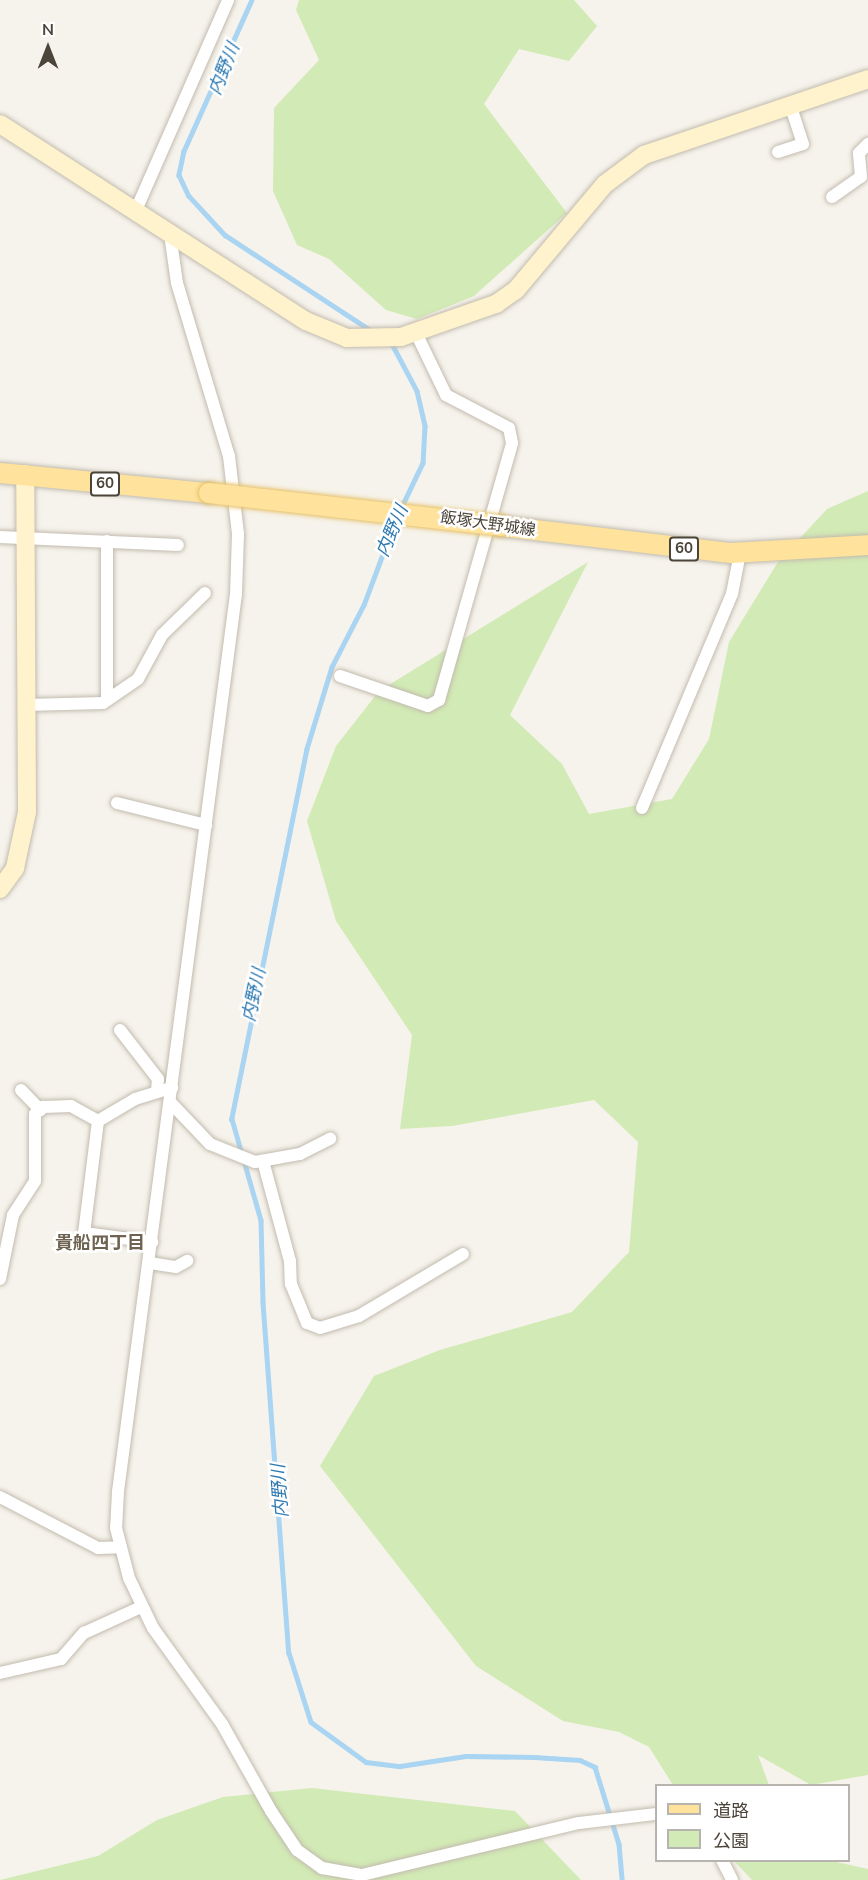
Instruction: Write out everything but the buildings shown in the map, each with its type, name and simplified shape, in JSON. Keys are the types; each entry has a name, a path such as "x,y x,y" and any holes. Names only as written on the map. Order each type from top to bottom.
{"main road":[{"name":"飯塚大野城線","path":"0,473 209,493 740,553 868,545"}],"street":[{"path":"136,210 228,0"},
{"path":"0,123 306,321 351,338 408,334 496,304 516,290 605,184 644,155 790,104 868,80"},
{"path":"778,152 803,144 790,104"},
{"path":"832,197 861,177 859,153 868,144"},
{"path":"170,234 177,283 230,456 238,534 206,825 118,1492 121,1547 141,1607 222,1724 297,1850 322,1868 362,1875 383,1872 604,1819 655,1814"},
{"path":"340,676 428,706 439,700 512,443 509,428 446,395 408,334"},
{"path":"0,889 15,868 23,840 27,705 25,474"},
{"path":"0,537 177,545"},
{"path":"107,541 107,700"},
{"path":"642,808 732,594 740,553"},
{"path":"27,705 107,700 138,679 162,635 205,593"},
{"path":"117,803 206,825"},
{"path":"120,1030 158,1079 157,1090"},
{"path":"98,1121 157,1090 172,1088"},
{"path":"21,1090 40,1110"},
{"path":"170,1102 198,1135 222,1151 259,1162 300,1154 330,1139"},
{"path":"40,1110 71,1106 98,1121"},
{"path":"0,1279 13,1215 35,1181 33,1123 40,1110"},
{"path":"98,1121 84,1233 152,1242"},
{"path":"259,1162 291,1261 291,1284 308,1323 329,1327 359,1316 463,1254"},
{"path":"150,1263 176,1267 186,1261"},
{"path":"0,1497 98,1548 121,1547"},
{"path":"0,1673 61,1659 84,1633 141,1607"},
{"path":"723,1862 732,1880"}],"green space":[{"path":"299,0 574,0 597,26 569,61 519,49 484,104 567,213 474,296 417,319 386,310 329,259 297,245 273,191 274,108 319,60 296,10"},
{"path":"868,491 868,1775 809,1784 758,1755 769,1784 672,1784 649,1747 619,1732 563,1721 476,1666 320,1466 374,1376 440,1350 572,1312 629,1252 638,1142 594,1100 452,1126 400,1129 412,1035 336,921 307,821 336,746 379,691 588,562 510,715 562,764 589,814 672,799 709,739 729,642 778,562 827,509"},
{"path":"312,1788 515,1811 581,1880 0,1880 98,1856 157,1820 223,1797"},
{"path":"735,1862 836,1862 868,1869 868,1880 752,1880"}],"waterway":[{"name":"内野川","path":"252,0 184,151 179,175 189,196 225,235 373,332"},
{"name":"内野川","path":"391,342 417,391 425,426 423,463 401,509"},
{"name":"内野川","path":"396,520 364,605 332,667 307,749 232,1119 261,1220 263,1303 289,1653 311,1722 366,1762 400,1766 465,1756 534,1757 580,1760 595,1767 619,1844 622,1880"}],"district":[{"name":"貴船四丁目","path":"100,1243"}]}
